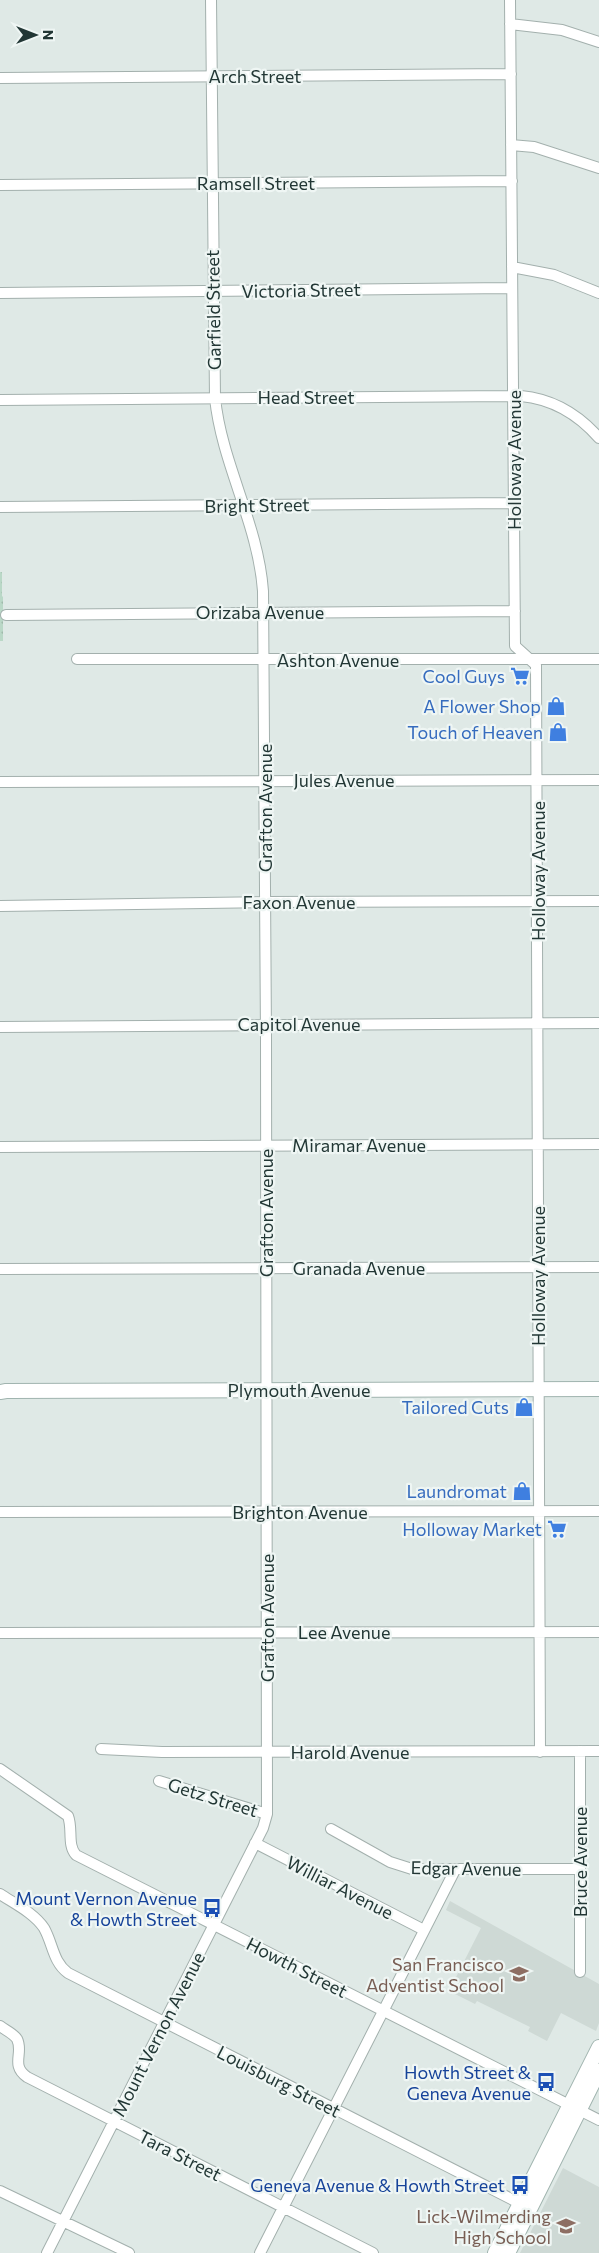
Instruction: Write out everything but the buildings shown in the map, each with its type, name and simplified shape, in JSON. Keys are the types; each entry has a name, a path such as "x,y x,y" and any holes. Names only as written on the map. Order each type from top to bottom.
{"street":[{"name":"Garfield Street","path":"211,0 211,183 215,398 222,443 257,546 261,569 263,612"},
{"name":"Holloway Avenue","path":"510,0 515,646 536,665 540,1752"},
{"path":"510,24 562,30 599,42"},
{"name":"Arch Street","path":"0,78 511,74"},
{"path":"511,145 543,150 599,168"},
{"name":"Ramsell Street","path":"0,185 512,181"},
{"path":"512,267 554,275 599,293"},
{"name":"Victoria Street","path":"0,292 512,288"},
{"name":"Head Street","path":"0,400 513,395 534,397 553,403 580,418 599,438"},
{"name":"Bright Street","path":"0,507 514,503"},
{"name":"Orizaba Avenue","path":"6,614 515,611"},
{"name":"Grafton Avenue","path":"263,612 266,1024 267,1814"},
{"name":"Ashton Avenue","path":"78,659 263,661 599,660"},
{"name":"Jules Avenue","path":"0,782 599,780"},
{"name":"Faxon Avenue","path":"0,906 265,902 599,901"},
{"name":"Capitol Avenue","path":"0,1027 599,1023"},
{"name":"Miramar Avenue","path":"0,1147 599,1144"},
{"name":"Granada Avenue","path":"0,1269 599,1267"},
{"name":"Plymouth Avenue","path":"0,1392 599,1389"},
{"name":"Brighton Avenue","path":"0,1512 599,1511"},
{"name":"Lee Avenue","path":"0,1634 599,1632"},
{"name":"Harold Avenue","path":"101,1748 162,1752 599,1752"},
{"name":"Bruce Avenue","path":"580,1752 580,1972"},
{"name":"Howth Street","path":"0,1769 68,1816 71,1845 76,1855 599,2120"},
{"name":"Getz Street","path":"159,1781 267,1814"},
{"name":"Mount Vernon Avenue","path":"48,2253 255,1843 267,1814"},
{"name":"Edgar Avenue","path":"331,1829 400,1866 422,1870 580,1869"},
{"name":"Williar Avenue","path":"255,1843 424,1930"},
{"path":"260,2253 455,1870"},
{"name":"Louisburg Street","path":"0,1894 36,1919 47,1935 56,1960 61,1968 68,1973 525,2206"},
{"name":"Tara Street","path":"0,2026 14,2036 19,2045 18,2064 23,2074 373,2253"},
{"path":"575,2108 599,2047"},
{"path":"495,2253 525,2206 575,2108 599,2070"},
{"path":"0,2191 129,2253"},
{"path":"508,2253 525,2206"}],"shaded area":[{"name":"San Francisco Adventist School","path":"450,1901 599,1984 599,2023 596,2031 561,2013 547,2041 528,2031 530,2027 477,2001 475,2004 449,1991 481,1928 446,1910"},
{"name":"Lick-Wilmerding High School","path":"563,2168 599,2187 599,2253 520,2253"}],"green space":[{"path":"0,572 2,572 3,641 0,641"}],"place":[{"name":"Cool Guys","path":"520,676"},
{"name":"A Flower Shop","path":"556,706"},
{"name":"Touch of Heaven","path":"558,732"},
{"name":"Tailored Cuts","path":"524,1407"},
{"name":"Laundromat","path":"522,1491"},
{"name":"Holloway Market","path":"557,1529"},
{"name":"Mount Vernon Avenue & Howth Street","path":"212,1908"},
{"name":"San Francisco Adventist School","path":"519,1974"},
{"name":"Howth Street & Geneva Avenue","path":"546,2082"},
{"name":"Geneva Avenue & Howth Street","path":"520,2185"},
{"name":"Lick-Wilmerding High School","path":"566,2226"}]}
